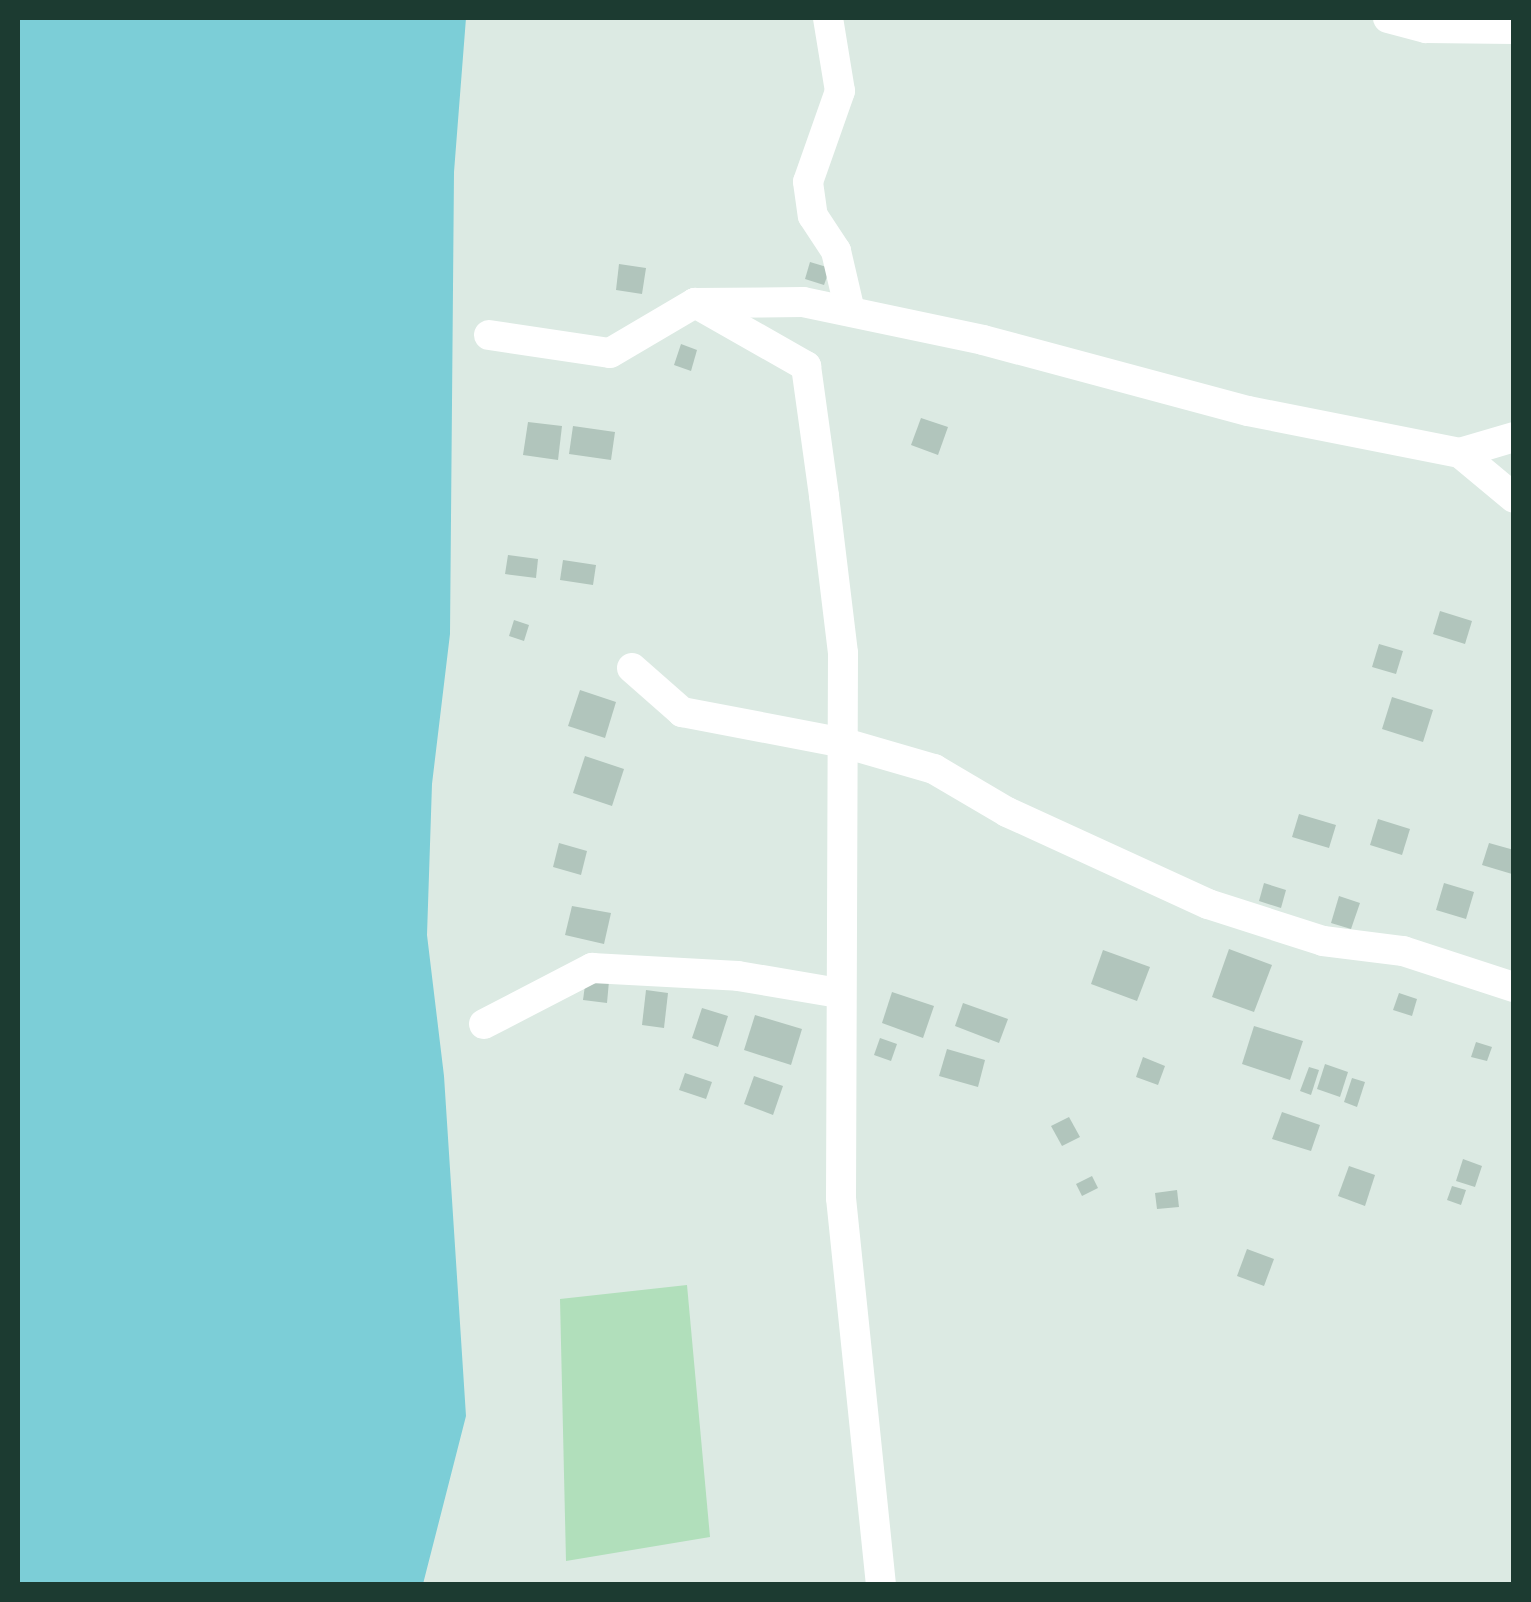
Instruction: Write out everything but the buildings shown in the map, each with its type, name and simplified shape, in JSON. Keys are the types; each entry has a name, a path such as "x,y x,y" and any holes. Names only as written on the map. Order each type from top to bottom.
{"street":[{"path":"828,18 840,91 808,182 813,216 836,250 850,311"},
{"path":"1388,18 1426,28 1514,28"},
{"path":"490,335 610,353 695,304 804,302 1248,411 1460,452 1514,437"},
{"path":"695,304 806,366 842,653 841,1198 881,1584"},
{"path":"1460,452 1514,498"},
{"path":"632,668 682,712 844,743 934,769 1007,812 1208,904 1323,942 1403,952 1514,987"},
{"path":"484,1024 592,968 738,976 839,993"}],"green space":[{"path":"687,1285 710,1537 566,1561 560,1299"}],"water":[{"path":"18,18 466,18 454,172 450,634 432,784 427,935 444,1076 466,1416 423,1584 18,1584"}]}
